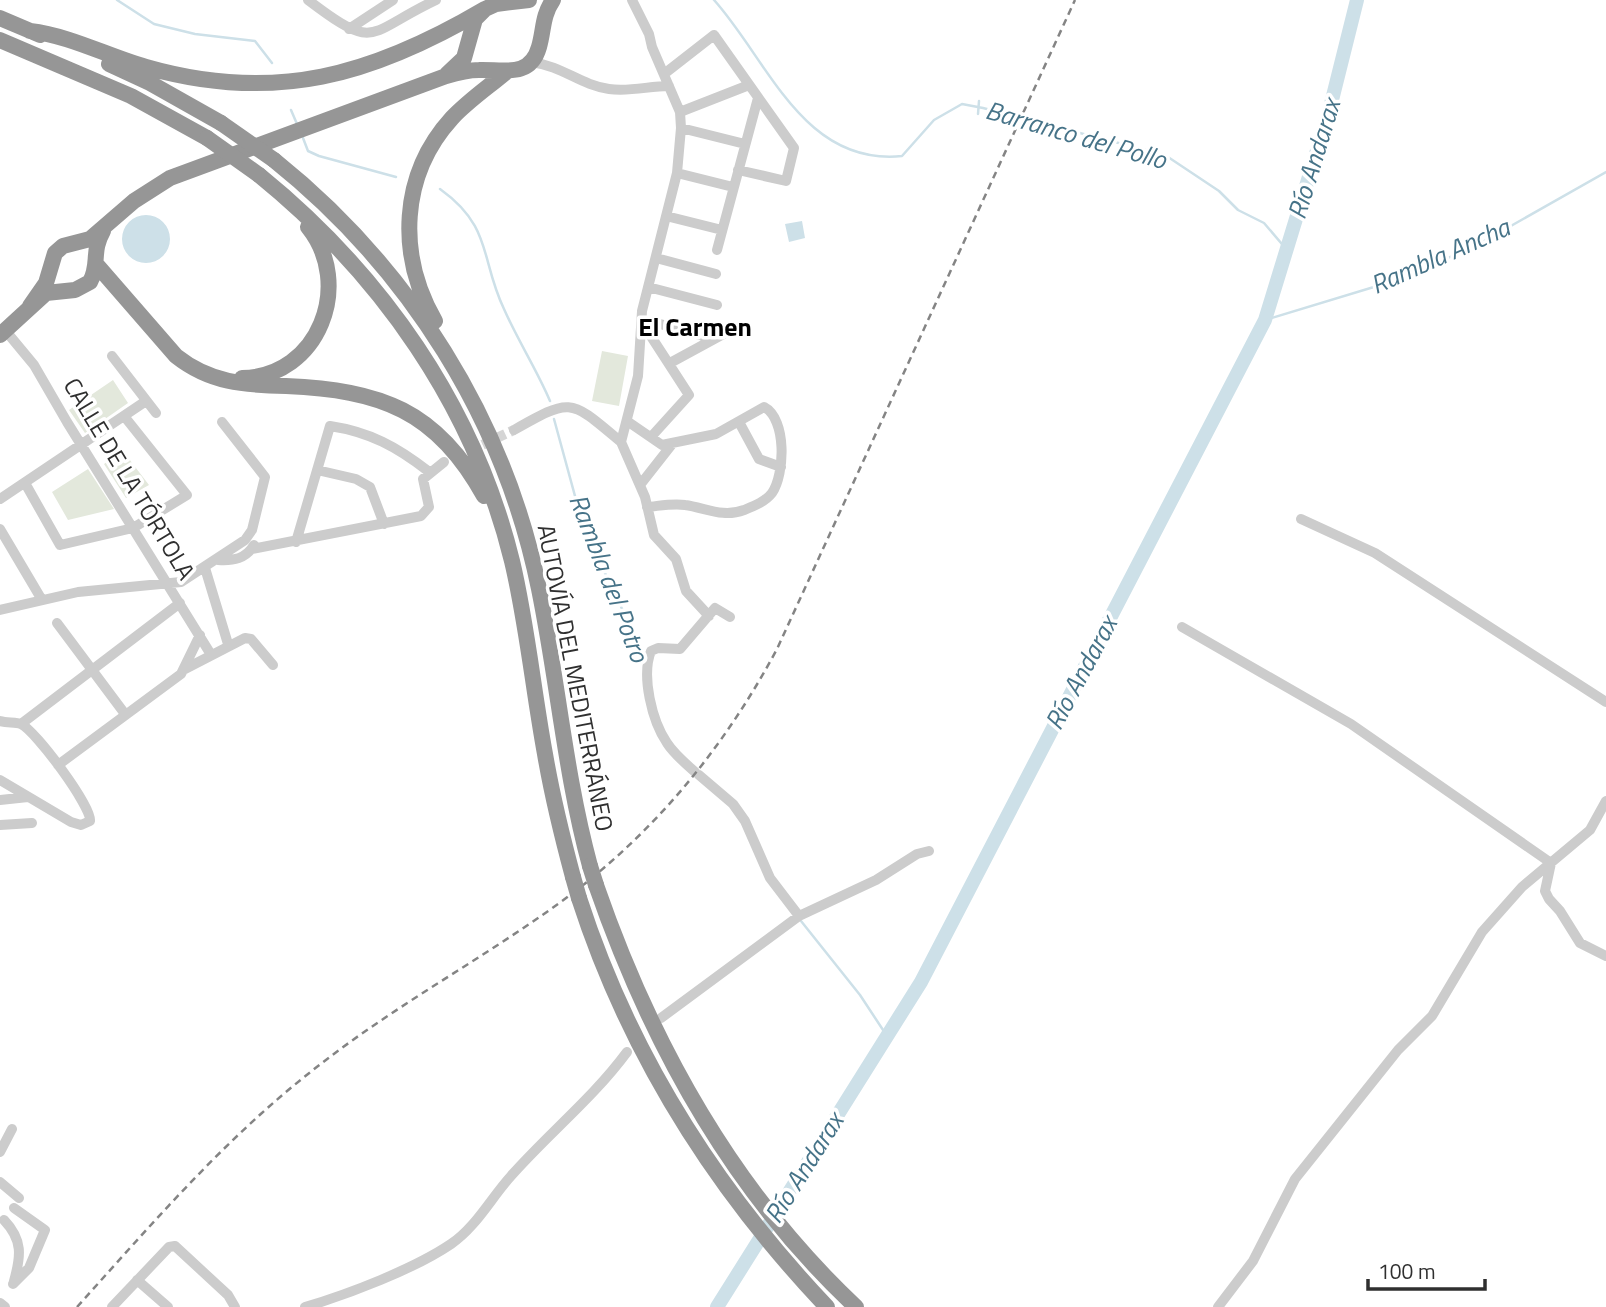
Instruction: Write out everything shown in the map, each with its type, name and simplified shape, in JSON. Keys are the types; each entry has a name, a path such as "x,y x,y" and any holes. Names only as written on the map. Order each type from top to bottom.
{"highway":[{"path":"30,306 46,283 55,253 63,246 90,239 134,201 170,178 446,76 477,69 498,72 520,70 531,62 540,40 544,16 553,0"},
{"path":"30,31 54,34 168,73 232,82 283,83 347,73 383,62 423,45 488,5 521,2 534,17 540,40"},
{"path":"446,76 464,58 475,19 488,5"},
{"name":"AUTOVÍA DEL MEDITERRÁNEO","path":"0,18 150,83 221,123 274,160 332,211 394,278 457,371 491,436 529,548 544,619 568,772 590,866 648,1016 710,1130 782,1229 851,1302"},
{"name":"AUTOVÍA DEL MEDITERRÁNEO","path":"0,40 131,96 207,138 259,175 336,243 390,307 418,347 455,410 477,456 505,532 520,600 548,772 573,877 596,949 629,1024 665,1095 699,1149 778,1254 827,1307"},
{"path":"470,43 474,54 498,72"},
{"path":"457,371 450,348 416,280 409,231 411,193 415,177 439,135 498,72"},
{"path":"201,373 228,378 267,373 297,356 321,326 329,301 330,278 326,258 310,228 279,191"},
{"path":"51,268 60,285 79,288 93,277 96,243 106,226"},
{"path":"75,244 86,248 176,356 201,373 216,380 247,385 351,391 384,401 411,414 451,446 475,479 505,532"},
{"path":"2,332 30,306 52,291 101,286 133,306"}],"street":[{"path":"308,0 349,30 381,32 436,0"},
{"path":"349,30 393,0"},
{"path":"621,442 638,376 642,321 648,287 677,173 681,128 680,112 649,34 632,0"},
{"path":"664,74 714,35 794,148 786,181 737,170"},
{"path":"540,40 558,67"},
{"path":"531,62 558,67 585,82 609,89 631,91 669,86"},
{"path":"680,112 749,85"},
{"path":"718,250 758,98"},
{"path":"681,128 745,144"},
{"path":"677,173 733,187"},
{"path":"666,216 722,230"},
{"path":"656,258 716,274"},
{"path":"648,287 717,305"},
{"path":"642,321 714,339"},
{"path":"642,321 689,395 650,437"},
{"name":"CALLE DE LA TÓRTOLA","path":"2,332 34,365 210,653"},
{"path":"670,363 727,332"},
{"path":"112,356 156,413"},
{"path":"0,499 146,401"},
{"path":"627,421 662,445 705,438 764,407 770,410 783,453 778,480 768,497 731,514 683,504 647,507"},
{"path":"514,430 544,411 568,408 590,414 621,442 640,485 654,535 676,559 687,591 709,616"},
{"path":"24,483 60,545 134,527 187,495 124,416"},
{"path":"0,610 102,589 168,584 190,578 244,540 252,530 265,477 222,422"},
{"path":"739,422 753,453 766,464 781,467"},
{"path":"296,542 330,426 359,430 384,441 428,471"},
{"path":"640,485 673,443"},
{"path":"218,560 233,561 252,549 384,524 425,513 429,507 423,479 428,471 444,462"},
{"path":"317,470 356,479 370,487 384,524"},
{"path":"1301,519 1375,553 1606,702"},
{"path":"0,529 5,547 42,600"},
{"path":"252,530 255,544 252,549"},
{"path":"205,568 228,644"},
{"path":"20,724 180,603"},
{"path":"730,617 715,608 680,649 658,648 651,651 648,660 650,700 666,742 697,774 733,804 745,821 770,878 799,916"},
{"path":"57,623 125,714"},
{"path":"1182,627 1340,717 1551,863"},
{"path":"185,669 200,635"},
{"path":"58,765 185,669 228,644 251,639 273,665"},
{"path":"0,721 20,724 58,765 87,809 90,821 81,825 71,822 0,780"},
{"path":"0,800 29,797"},
{"path":"1218,1307 1253,1261 1295,1179 1398,1050 1432,1016 1470,949 1494,916 1590,830 1606,800"},
{"path":"0,825 32,823"},
{"path":"661,1018 799,916 876,880 917,854 929,851"},
{"path":"1551,863 1545,891 1549,899 1580,943 1606,956"},
{"path":"305,1307 435,1253 463,1235 511,1176 605,1082 628,1052"},
{"path":"0,1152 12,1129"},
{"path":"0,1182 16,1203 45,1230 29,1268 13,1284 19,1242 16,1233 4,1220"},
{"path":"112,1307 169,1247 175,1246 228,1295 235,1307"},
{"path":"137,1280 168,1307"},
{"path":"0,1303 5,1307"}],"shaded area":[{"path":"146,215 163,222 170,239 163,256 146,263 129,256 122,239 129,222"},
{"path":"802,221 805,238 789,242 785,224"},
{"path":"602,351 628,356 619,406 592,401"},
{"path":"113,380 128,403 85,433 69,410"},
{"path":"123,451 149,485 126,498 104,464"},
{"path":"88,469 114,509 68,520 52,492"}],"waterway":[{"name":"Rambla del Potro","path":"117,0 154,24 195,34 255,41 272,63"},
{"name":"Barranco del Pollo","path":"714,0 791,104 813,127 838,144 868,155 902,156 934,120 962,104 983,108 1165,155 1219,191 1238,210 1264,223 1287,250"},
{"name":"Río Andarax","path":"717,1307 921,982 1265,320 1330,108 1357,0"},
{"name":"Barranco del Pollo","path":"978,114 979,101"},
{"name":"Rambla del Potro","path":"291,110 297,124"},
{"name":"Rambla del Potro","path":"303,138 308,151 319,156 396,177"},
{"name":"Rambla Ancha","path":"1265,320 1387,283 1472,248 1606,172"},
{"name":"Rambla del Potro","path":"440,189 457,203 477,230 504,309 550,401"},
{"name":"Rambla del Potro","path":"554,419 584,529 644,655"},
{"name":"Rambla del Potro","path":"801,921 860,995 887,1036"}],"tunnel":[{"path":"469,451 514,430"}],"railway":[{"path":"77,1307 216,1156 276,1100 369,1029 527,926 592,878 654,821 708,756 733,722 777,649 1075,0"}],"district":[{"name":"El Carmen","path":"695,327"}]}
